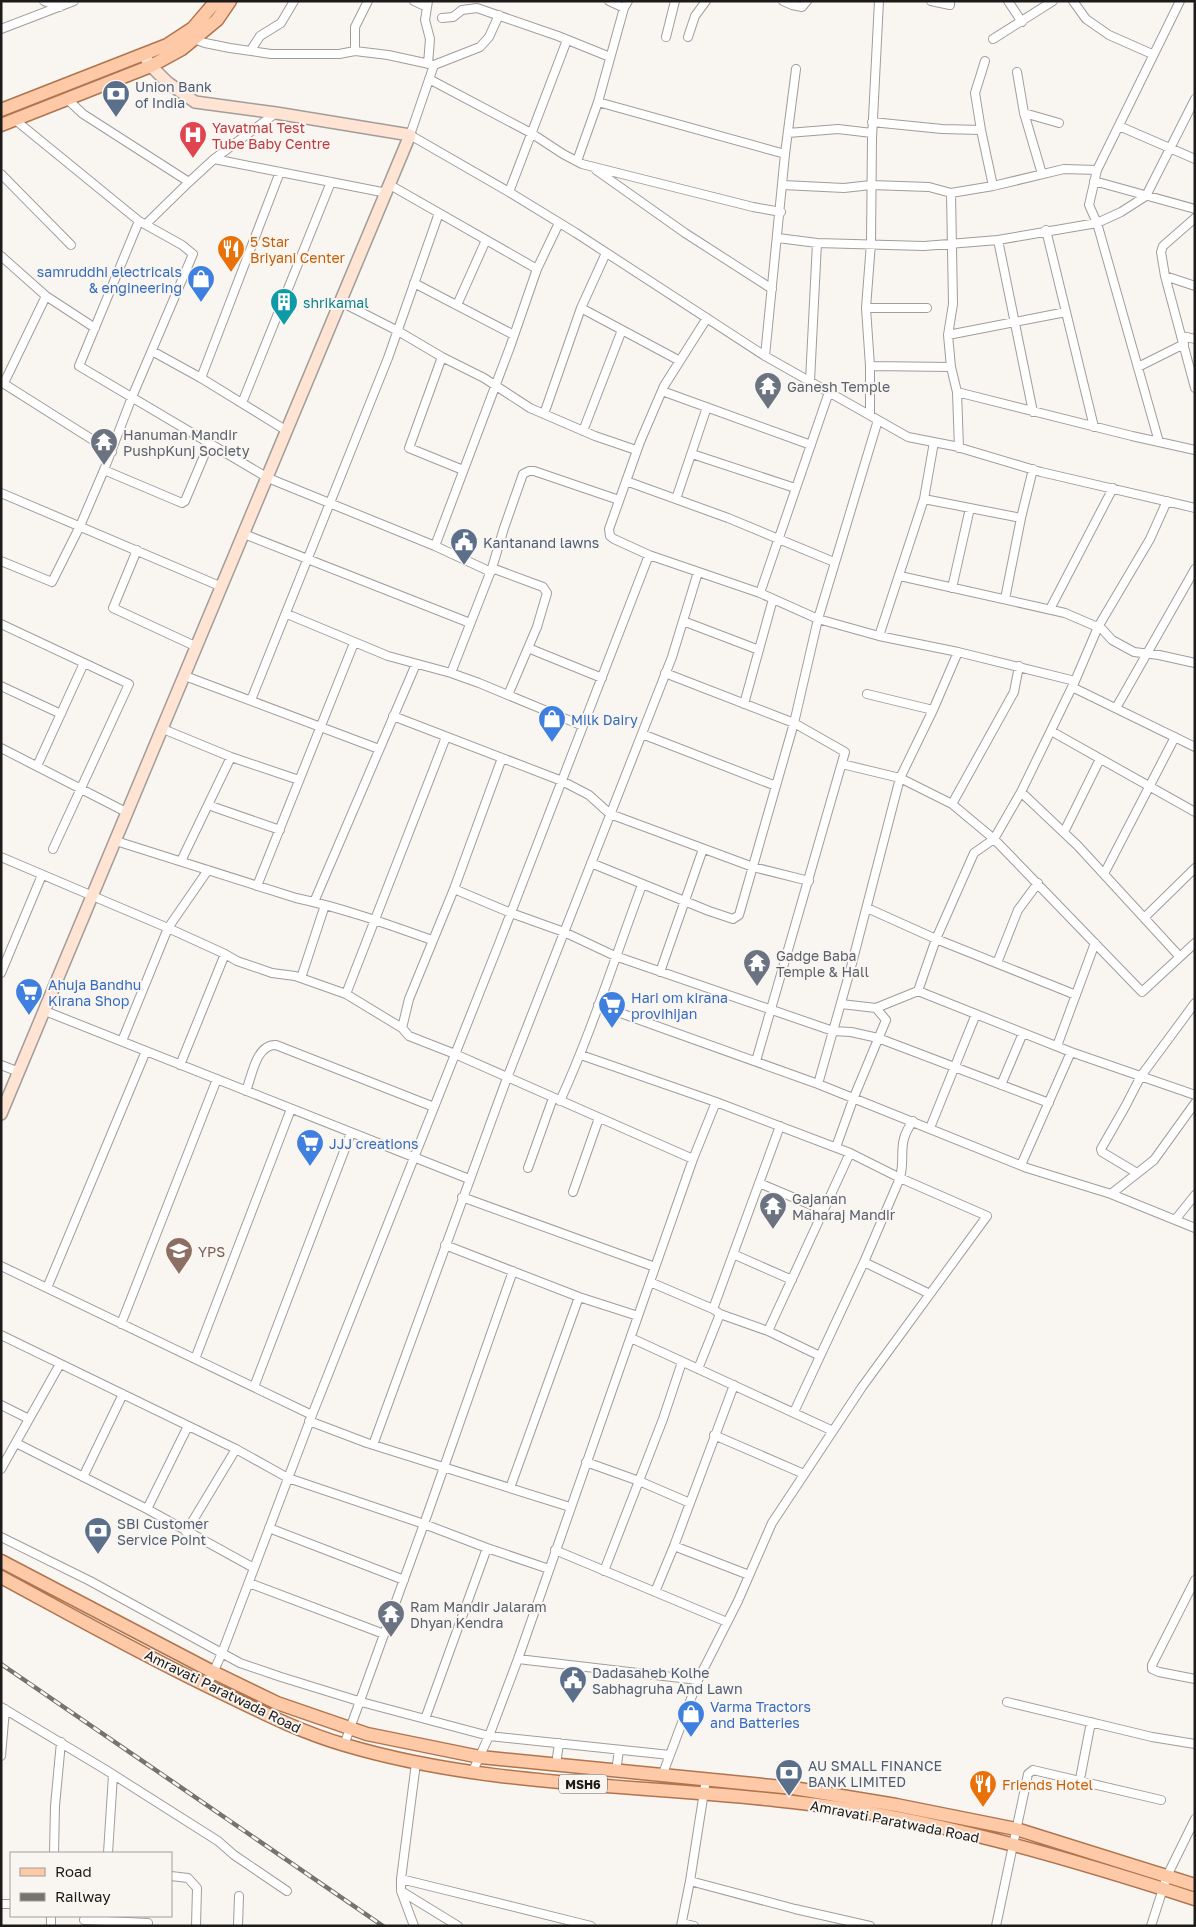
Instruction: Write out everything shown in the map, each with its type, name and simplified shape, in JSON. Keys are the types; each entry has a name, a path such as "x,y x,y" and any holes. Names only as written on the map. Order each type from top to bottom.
{"main road":[{"path":"1,110 167,45 193,28 216,1"},
{"path":"1,124 151,66 182,49 217,20 230,1"},
{"name":"Amravati Paratwada Road","path":"1,1562 213,1672 277,1703 367,1734 480,1757 616,1772 793,1788 896,1805 1016,1829 1165,1883 1195,1899"},
{"name":"Amravati Paratwada Road","path":"1,1577 207,1686 273,1718 344,1745 416,1764 472,1773 794,1802 878,1815 1012,1844 1165,1883 1195,1885"}],"street":[{"path":"44,1 60,7"},
{"path":"1,30 74,1"},
{"path":"250,50 260,36 281,23 294,1"},
{"path":"355,51 356,28 368,1"},
{"path":"1,1114 288,431 410,135 429,79 431,65 430,39 425,20 428,4 414,1"},
{"path":"577,161 598,102 626,4 609,1"},
{"path":"666,37 675,1"},
{"path":"688,37 695,16 706,1"},
{"path":"783,1 802,7 807,1"},
{"path":"870,415 870,366 866,308 871,243 872,122 879,1"},
{"path":"931,1 950,5 950,1"},
{"path":"1008,1 1022,22"},
{"path":"993,39 1053,1"},
{"path":"1073,1 1086,19 1110,36 1152,54"},
{"path":"1159,442 1097,223 1090,209 1097,170 1152,54 1180,1"},
{"path":"442,18 453,17 462,10 469,8 477,8 610,57"},
{"path":"194,39 222,46 271,54 339,54 355,51 388,55 431,65 480,47 489,37 498,15"},
{"path":"509,192 567,40"},
{"path":"144,54 151,66 167,82 195,102 410,135 559,223 765,356 908,437 959,448 1033,469 1195,508"},
{"path":"985,61 975,93 993,186"},
{"path":"765,356 785,154 796,69"},
{"path":"1017,72 1024,113 1042,174"},
{"path":"429,79 531,133 577,161 753,207 780,212"},
{"path":"67,99 83,114 189,182"},
{"path":"778,238 817,243 871,243 924,246 998,240 1046,230 1097,223 1121,212 1146,196 1195,99"},
{"path":"598,102 785,154"},
{"path":"276,113 214,160 143,223 79,366 268,478 491,570 543,587 546,590 547,597 508,695"},
{"path":"1024,113 1059,122"},
{"path":"1,561 52,582 80,526 112,452 132,397 193,254 143,223 14,119"},
{"path":"872,122 942,129 981,130"},
{"path":"1119,126 1195,159"},
{"path":"788,133 838,129 872,133"},
{"path":"214,160 331,182 389,189 439,213 537,269"},
{"path":"591,166 685,233 772,289"},
{"path":"783,185 844,188 871,185 929,186 951,193 993,186 1064,169 1097,170"},
{"path":"201,378 280,172"},
{"path":"1,174 71,246"},
{"path":"1094,181 1195,210"},
{"path":"242,403 331,182"},
{"path":"951,193 953,304 948,335 957,392 959,448"},
{"path":"252,700 398,331 439,213"},
{"path":"1195,218 1163,246 1161,252 1165,276 1195,388"},
{"path":"436,546 537,269 559,223"},
{"path":"1046,230 1094,427"},
{"path":"457,305 486,240"},
{"path":"998,240 1033,412"},
{"path":"810,381 817,243"},
{"path":"544,414 581,308 606,253"},
{"path":"1,256 46,296 95,328"},
{"path":"1,268 8,262"},
{"path":"1165,276 1195,286"},
{"path":"414,283 514,335"},
{"path":"46,296 3,383 112,452"},
{"path":"341,302 398,331 495,385 530,408 636,450"},
{"path":"581,308 680,361"},
{"path":"866,308 927,308"},
{"path":"948,335 1066,312"},
{"path":"707,318 662,391 636,450 609,529 610,536 614,540 649,555 760,593 818,618 879,636 1019,666 1074,684 1116,708 1195,747"},
{"path":"584,431 622,330"},
{"path":"1138,367 1183,340 1195,339"},
{"path":"152,351 201,378 288,431"},
{"path":"442,357 409,448 463,470"},
{"path":"870,366 952,367"},
{"path":"662,391 811,445"},
{"path":"760,593 829,392"},
{"path":"957,392 1094,427 1195,450"},
{"path":"676,499 707,407"},
{"path":"591,863 642,885 733,919 740,915 794,723 818,618 878,420"},
{"path":"879,636 924,499 934,442"},
{"path":"104,470 182,503 185,501 209,444"},
{"path":"692,454 795,488"},
{"path":"1005,599 1033,469"},
{"path":"451,673 491,570 520,479 526,472 534,471 619,500"},
{"path":"626,481 728,518 834,562"},
{"path":"1050,609 1113,488"},
{"path":"1,493 222,587"},
{"path":"924,499 1021,518"},
{"path":"918,991 936,940 974,853 994,839 1021,792 1074,684 1098,627 1150,538 1167,501"},
{"path":"952,588 970,508"},
{"path":"244,534 470,623"},
{"path":"137,550 113,608 197,646"},
{"path":"207,1686 222,1653 310,1418 511,913 649,555"},
{"path":"1116,708 1195,568"},
{"path":"372,1445 507,1078 666,673 698,572"},
{"path":"900,576 1065,613 1102,629 1112,640 1134,652 1195,663"},
{"path":"744,704 773,599"},
{"path":"287,614 354,643 416,664 451,673 583,726"},
{"path":"683,621 759,650"},
{"path":"1,624 128,684 53,849"},
{"path":"257,886 354,643"},
{"path":"528,648 602,678"},
{"path":"818,1084 867,908 900,778 933,710 958,652"},
{"path":"37,766 84,663"},
{"path":"314,902 416,664"},
{"path":"952,804 1014,692 1019,666"},
{"path":"666,673 794,723 845,752 756,1062"},
{"path":"185,676 380,749"},
{"path":"1,686 61,714"},
{"path":"867,694 933,710"},
{"path":"393,716 562,781 589,795 610,814 753,867 809,881"},
{"path":"163,729 231,757 300,780"},
{"path":"1051,731 1195,812"},
{"path":"642,734 776,786"},
{"path":"346,994 446,737"},
{"path":"1104,874 1175,737"},
{"path":"1,748 128,813"},
{"path":"181,861 231,757"},
{"path":"402,1028 409,998 454,889 502,758"},
{"path":"1064,832 1100,759"},
{"path":"842,764 900,778 952,804 994,839 1142,992 1195,943"},
{"path":"1021,792 1064,832 1180,957"},
{"path":"208,805 280,830"},
{"path":"116,841 257,886 325,904 432,940"},
{"path":"660,972 703,849"},
{"path":"1,857 168,928 252,967 301,978 346,994 402,1028 409,1036 455,1054 693,1159"},
{"path":"1144,918 1195,868"},
{"path":"122,1041 168,928 208,870"},
{"path":"1,973 42,875"},
{"path":"996,963 1018,910 1038,883"},
{"path":"528,1168 557,1100 581,1055 642,885"},
{"path":"454,889 511,913 564,932 615,956 833,1031 851,1032 878,1038 1049,1103"},
{"path":"301,978 325,904"},
{"path":"867,908 936,940 1076,995"},
{"path":"1057,1046 1095,943"},
{"path":"180,1065 225,954"},
{"path":"841,1004 876,1008 918,991 1071,1052 1195,1095"},
{"path":"1137,1173 1102,1152 1101,1149 1141,1076 1195,1003"},
{"path":"598,1005 854,1097 1020,1165 1111,1194 1195,1228"},
{"path":"836,1147 854,1097 886,1020 876,1008"},
{"path":"44,1011 414,1158 469,1178"},
{"path":"930,1128 976,1014"},
{"path":"1001,1085 1023,1033"},
{"path":"246,1091 263,1049 276,1045 434,1107"},
{"path":"47,1288 146,1051"},
{"path":"1020,1165 1071,1052"},
{"path":"581,1055 716,1102 836,1147 900,1178 987,1216 862,1387 772,1523 727,1622 698,1680 662,1776"},
{"path":"1,1065 19,1072"},
{"path":"121,1324 217,1080"},
{"path":"472,1773 489,1736 518,1659 548,1568 631,1338 654,1267 716,1102"},
{"path":"1111,1194 1154,1160 1195,1103"},
{"path":"195,1359 291,1109"},
{"path":"573,1192 599,1118"},
{"path":"794,1412 864,1262 900,1178 902,1140 907,1128 913,1121"},
{"path":"698,1370 733,1254 780,1126"},
{"path":"254,1387 351,1133"},
{"path":"768,1331 850,1153"},
{"path":"759,1183 823,1210"},
{"path":"1175,1220 1195,1195"},
{"path":"462,1198 654,1267"},
{"path":"445,1245 578,1297 638,1316"},
{"path":"733,1254 792,1280"},
{"path":"864,1262 930,1294"},
{"path":"1,1266 254,1387 310,1418 372,1445 570,1508"},
{"path":"344,1745 513,1271"},
{"path":"650,1282 768,1331 820,1356"},
{"path":"510,1488 578,1297"},
{"path":"1,1335 236,1449 288,1478 548,1568"},
{"path":"631,1338 832,1431"},
{"path":"604,1571 663,1419 682,1362"},
{"path":"2,1465 60,1364"},
{"path":"655,1592 734,1385"},
{"path":"84,1477 123,1394"},
{"path":"1,1405 29,1419"},
{"path":"147,1509 188,1426"},
{"path":"714,1436 804,1474"},
{"path":"16,1443 147,1509 254,1568"},
{"path":"186,1532 236,1449"},
{"path":"586,1462 639,1481 690,1503"},
{"path":"269,1528 404,1580"},
{"path":"1,1537 90,1581 240,1663 360,1702 489,1736 670,1755"},
{"path":"674,1546 749,1575"},
{"path":"425,1719 487,1548"},
{"path":"555,1550 727,1622"},
{"path":"1195,1580 1152,1665 1152,1669 1159,1672 1195,1680"},
{"path":"249,1583 384,1634"},
{"path":"518,1659 698,1680"},
{"path":"1006,1702 1152,1737 1195,1744"},
{"path":"1,1756 3,1708 61,1742 218,1841 234,1855 287,1891"},
{"path":"1080,1780 1092,1722"},
{"path":"54,1852 55,1806 61,1742"},
{"path":"556,1765 559,1743"},
{"path":"616,1772 619,1750"},
{"path":"414,1926 401,1891 401,1879 416,1764"},
{"path":"996,1926 1012,1844 1030,1771 1033,1770 1080,1780 1161,1800"},
{"path":"108,1852 113,1775"},
{"path":"694,1926 682,1924 706,1779"},
{"path":"1152,1926 1165,1883 1195,1819"},
{"path":"172,1876 188,1878 197,1888 196,1926"},
{"path":"401,1879 591,1926"},
{"path":"690,1881 795,1909 870,1926"},
{"path":"401,1891 458,1926"},
{"path":"238,1926 239,1896"},
{"path":"84,1920 148,1921"}],"railway":[{"path":"1,1664 383,1926"}],"place":[{"name":"Union Bank of India","path":"116,118"},
{"name":"Yavatmal Test Tube Baby Centre","path":"193,159"},
{"name":"5 Star Briyani Center","path":"231,273"},
{"name":"samruddhi electricals & engineering","path":"201,303"},
{"name":"shrikamal","path":"284,326"},
{"name":"Ganesh Temple","path":"768,410"},
{"name":"Hanuman Mandir PushpKunj Society","path":"104,466"},
{"name":"Kantanand lawns","path":"464,566"},
{"name":"Milk Dairy","path":"552,743"},
{"name":"Gadge Baba Temple & Hall","path":"757,987"},
{"name":"Ahuja Bandhu Kirana Shop","path":"29,1016"},
{"name":"Hari om kirana provihijan","path":"612,1029"},
{"name":"JJJ creations","path":"310,1167"},
{"name":"Gajanan Maharaj Mandir","path":"773,1230"},
{"name":"YPS","path":"179,1275"},
{"name":"SBI Customer Service Point","path":"98,1555"},
{"name":"Ram Mandir Jalaram Dhyan Kendra","path":"391,1638"},
{"name":"Dadasaheb Kolhe Sabhagruha And Lawn","path":"573,1704"},
{"name":"Varma Tractors and Batteries","path":"691,1738"},
{"name":"AU SMALL FINANCE BANK LIMITED","path":"789,1797"},
{"name":"Friends Hotel","path":"983,1808"}]}
